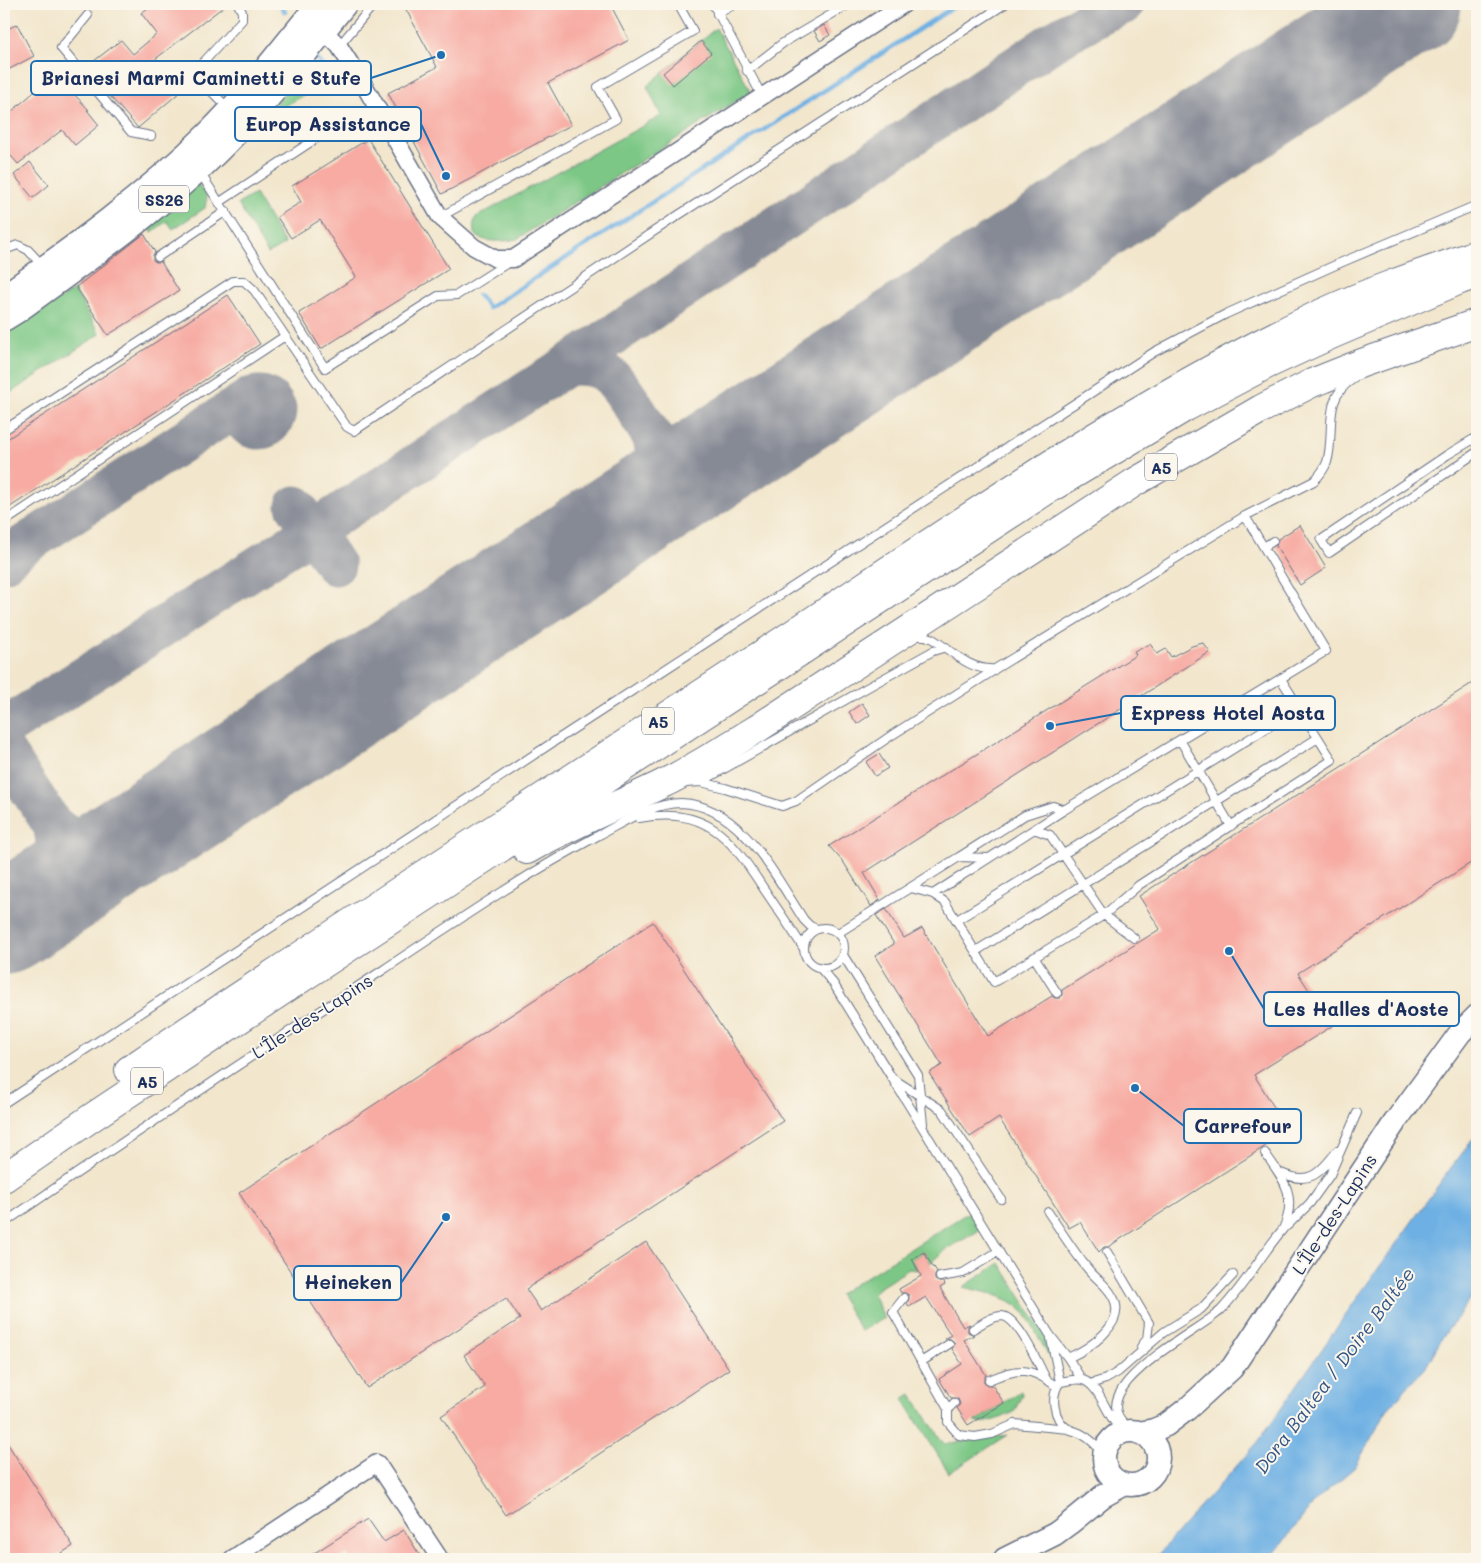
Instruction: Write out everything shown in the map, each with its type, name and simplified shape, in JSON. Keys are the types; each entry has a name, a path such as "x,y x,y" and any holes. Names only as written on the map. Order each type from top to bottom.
{"highway":[{"name":"A5","path":"1326,311 1384,276 1477,239"},
{"name":"A5","path":"4,1155 301,954 1031,477 1189,381 1253,346 1326,311 1406,279 1477,254"},
{"name":"A5","path":"4,1178 291,985 1047,490 1186,406 1266,365 1333,334 1477,274"},
{"name":"A5","path":"291,985 418,917 533,846 663,784 755,730 1135,482 1260,409 1312,383 1362,363 1476,324"}],"main road":[{"name":"SS26","path":"4,318 18,310 108,243 198,169 246,121 295,49 320,4"},
{"name":"SS26","path":"4,297 105,224 174,166 210,134 295,49 331,38 344,4"}],"street":[{"path":"331,38 364,85 440,217 474,247 496,259 513,259 904,4"},
{"name":"L'Île-des-Lapins","path":"1006,1559 1055,1534 1103,1496 1112,1470 1110,1441 1133,1432 1154,1430 1166,1425 1187,1409 1232,1368 1395,1122 1460,1032 1477,1016"},
{"name":"L'Île-des-Lapins","path":"1112,1470 1137,1485 1148,1480 1157,1468 1158,1453 1163,1441 1187,1409"},
{"path":"1133,1432 1152,1440 1158,1453"},
{"path":"232,1559 377,1463 440,1559"}],"lane":[{"path":"231,111 200,80 200,66 242,20 242,12 238,4"},
{"path":"331,38 374,4"},
{"path":"440,217 616,119 598,87 693,31 678,4"},
{"path":"712,4 762,96"},
{"path":"718,14 735,4"},
{"path":"747,71 783,43 849,4"},
{"path":"4,430 233,281 244,281 254,290 347,428 354,431 674,218 1005,4"},
{"path":"88,15 62,48 131,132 151,136"},
{"path":"220,202 338,124"},
{"path":"198,169 325,368 438,296 457,295 513,259"},
{"path":"4,1103 558,739 1154,352 1226,314 1477,205"},
{"path":"158,256 226,211"},
{"path":"4,250 18,245 28,250 45,268"},
{"path":"1381,365 1442,341 1476,324"},
{"path":"4,522 285,336"},
{"path":"663,784 701,782 782,806 796,801 892,735 995,669 1245,516 1314,481 1323,472 1327,460 1331,418 1334,402 1339,391 1348,382 1364,372"},
{"path":"1477,437 1447,455 1321,540 1329,552 1477,452"},
{"path":"933,894 1064,810 1326,651 1245,516"},
{"path":"1264,547 1273,541"},
{"path":"1316,550 1325,545"},
{"path":"1307,617 1315,613"},
{"path":"871,654 920,635 932,638 972,666 981,669 995,669"},
{"path":"701,782 878,681 934,651 946,647"},
{"path":"911,888 933,894 946,902 994,982 1104,915 1139,885 1332,760 1281,679"},
{"path":"957,920 1299,708"},
{"path":"976,952 1318,738"},
{"path":"1180,740 1231,826"},
{"name":"L'Île-des-Lapins","path":"4,1223 216,1078 512,884 627,820 664,804 682,803 697,806 729,820 751,841 804,920 816,929"},
{"path":"838,933 1025,815 1053,806 1064,810"},
{"name":"L'Île-des-Lapins","path":"627,820 657,815 672,815 699,821 717,831 741,854 804,950 809,961 820,968 833,983 1050,1335"},
{"path":"1034,829 1050,835 1104,915 1134,938"},
{"path":"959,857 988,858"},
{"path":"804,950 807,937 816,929 828,928 838,933 843,944 842,955 836,964 820,968"},
{"path":"842,955 918,1075 923,1127"},
{"path":"1034,957 1057,993"},
{"path":"892,1078 942,1110 1001,1200"},
{"path":"1133,1432 1120,1420 1117,1411 1118,1393 1124,1384 1157,1355 1220,1311 1284,1229 1310,1203 1330,1175 1357,1113"},
{"path":"1278,1171 1291,1178 1305,1179 1316,1173 1329,1161 1345,1139"},
{"path":"1265,1153 1278,1171 1290,1196 1288,1218 1284,1229"},
{"path":"1048,1212 1088,1270 1107,1288 1115,1299 1116,1314 1112,1325 1098,1340 1083,1351 1068,1358"},
{"path":"940,1277 962,1273 999,1252"},
{"path":"1107,1252 1149,1323 1147,1339 1134,1357"},
{"path":"1090,1384 1106,1379 1118,1372 1164,1332 1201,1309 1233,1275"},
{"path":"904,1298 893,1312 921,1362 951,1406 948,1422 959,1434 975,1437 1015,1424 1070,1430 1083,1435 1112,1470"},
{"path":"973,1329 999,1316 1007,1317 1021,1332 1046,1379"},
{"path":"1050,1335 1082,1380 1090,1384 1101,1398 1116,1426 1133,1432"},
{"path":"1050,1335 1055,1351 1058,1385 1054,1405 1055,1410 1061,1422 1070,1430"},
{"path":"921,1362 949,1344"},
{"path":"990,1380 1016,1370 1033,1372 1058,1385 1082,1380"}],"green space":[{"path":"716,28 751,92 517,239 502,241 486,240 475,233 473,226 476,217 661,116 647,86"},
{"path":"305,67 320,87 273,112 274,106"},
{"path":"198,184 207,196 205,208 173,229 167,221 152,232 149,227"},
{"path":"255,194 285,244 268,254 238,204"},
{"path":"74,290 100,334 4,397 4,333"},
{"path":"969,1212 980,1230 947,1249 930,1263 924,1252 912,1259 918,1270 909,1269 877,1289 873,1294 884,1318 861,1331 839,1294"},
{"path":"1000,1263 1052,1347 1054,1355 1048,1355 1028,1319 1016,1305 994,1295 963,1287"},
{"path":"1021,1391 1022,1395 1014,1412 990,1421 975,1422"},
{"path":"911,1394 944,1444 1008,1435 949,1473 903,1399"}],"water":[{"name":"Dora Baltea / Doire Baltée","path":"1477,1134 1477,1290 1442,1338 1427,1365 1387,1410 1355,1467 1316,1500 1270,1559 1154,1559 1258,1442 1362,1291"}],"building":[{"path":"154,4 227,4 154,60 180,92 138,128 85,68 121,40 133,54 157,34 141,13"},
{"path":"403,4 610,4 629,40 548,83 571,125 442,194 388,93 437,67"},
{"path":"17,24 34,56 4,72 4,31"},
{"path":"824,25 830,35 820,41 814,31"},
{"path":"701,41 711,53 673,85 663,73"},
{"path":"55,74 89,110 87,110 99,125 75,145 62,130 18,164 4,148 4,118"},
{"path":"368,139 449,269 321,349 299,313 356,277 320,220 291,238 277,217 301,202 292,186"},
{"path":"30,162 49,185 33,198 14,175"},
{"path":"144,234 155,252 153,260 161,262 179,291 108,335 76,287"},
{"path":"228,295 260,344 4,511 4,441"},
{"path":"1300,525 1326,568 1300,585 1276,546 1278,539"},
{"path":"1203,643 1210,652 864,873 880,900 871,906 844,863 829,846 1136,655 1134,652 1150,644 1157,654 1166,649 1171,657 1192,646"},
{"path":"1477,680 1477,859 1298,973 1332,1026 1254,1075 1289,1131 1108,1247 1104,1247 1099,1252 1080,1222 1069,1228 999,1118 970,1137 929,1073 942,1065 875,956 894,944 876,915 886,909 904,938 922,928 988,1036 1052,996 1060,998 1062,990 1160,929 1139,896"},
{"path":"862,703 870,715 857,724 849,712"},
{"path":"879,754 888,768 875,776 866,762"},
{"path":"653,922 783,1121 526,1289 541,1311 646,1242 729,1369 506,1515 441,1416 485,1387 464,1355 520,1319 506,1298 367,1388 239,1193"},
{"path":"924,1252 937,1272 935,1280 944,1282 945,1285 940,1288 963,1327 970,1324 968,1332 974,1335 964,1340 986,1375 984,1383 992,1385 1004,1403 968,1425 957,1408 960,1404 958,1399 951,1398 939,1379 962,1364 952,1349 955,1344 953,1341 949,1338 945,1339 951,1335 926,1297 909,1307 907,1303 909,1295 901,1293 899,1289 921,1276 912,1259"},
{"path":"4,1438 73,1546 52,1559 4,1559"},
{"path":"368,1519 384,1542 404,1530 422,1559 350,1559 347,1554 339,1559 305,1559"}],"waterway":[{"path":"280,4 285,12"},
{"path":"478,295 489,308 958,4"},
{"path":"316,57 336,86"}],"taxiway":[{"path":"4,728 313,531 591,350 1060,37 1104,12 1124,4"},
{"path":"1319,64 1352,31 1356,23 1358,4"},
{"path":"567,365 594,367 609,375 623,391 652,436 661,444 671,449 693,453 716,450 738,444"},
{"path":"4,562 21,547 250,398 266,397 276,409 271,423 259,429 249,426 235,415 228,415 219,419"},
{"path":"625,518 652,481 656,461 652,436"},
{"path":"296,506 335,565"},
{"path":"4,751 53,825 56,856 48,883 38,902"},
{"path":"53,825 74,839 95,844 141,835"}],"runway":[{"path":"4,924 1411,4"}],"place":[{"name":"Brianesi Marmi Caminetti e Stufe","path":"441,55"},
{"name":"Europ Assistance","path":"446,176"},
{"name":"Express Hotel Aosta","path":"1050,726"},
{"name":"Les Halles d'Aoste","path":"1229,951"},
{"name":"Carrefour","path":"1135,1088"},
{"name":"Heineken","path":"446,1217"}]}
